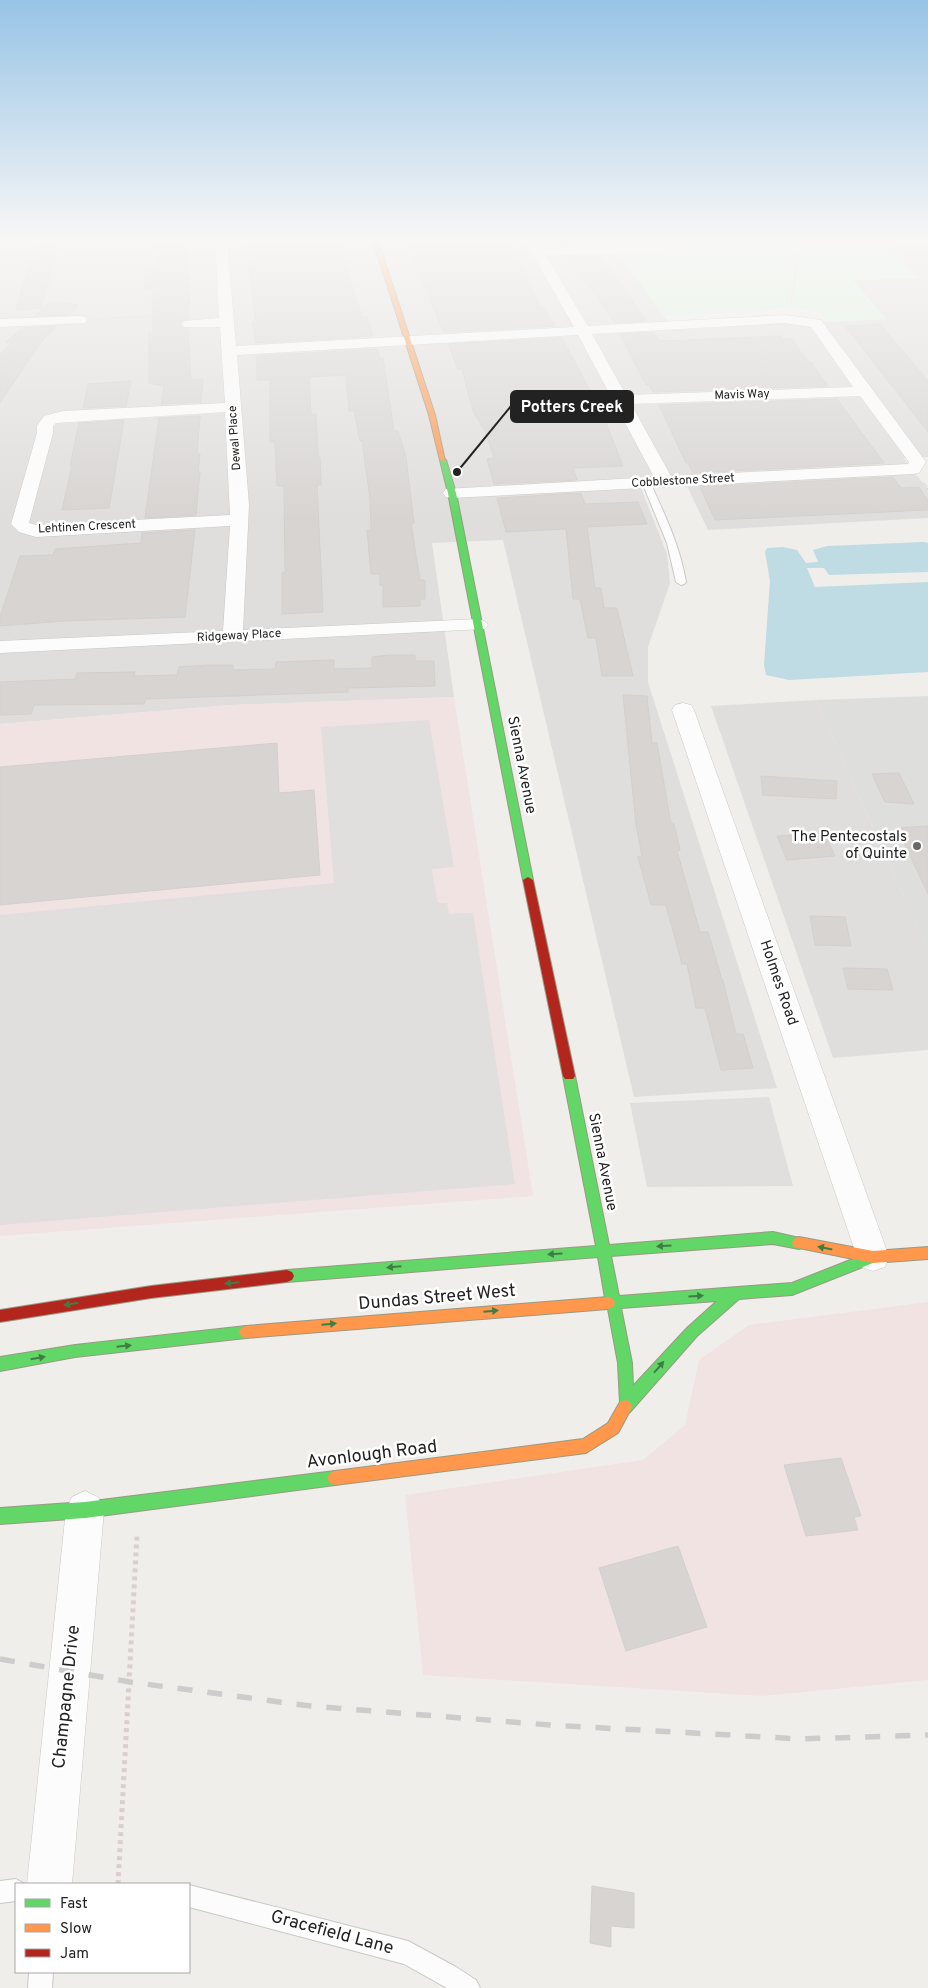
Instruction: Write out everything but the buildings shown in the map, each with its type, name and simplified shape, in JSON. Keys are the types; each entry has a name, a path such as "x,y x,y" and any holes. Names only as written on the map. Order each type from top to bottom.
{"street":[{"name":"Dewal Place","path":"229,334 239,520 233,636"},
{"name":"Sienna Avenue","path":"406,334 432,415 452,493 530,892 577,1111 613,1302"},
{"path":"230,351 516,334"},
{"path":"584,334 665,482"},
{"path":"824,334 864,391"},
{"name":"Mavis Way","path":"620,400 864,391"},
{"name":"Cobblestone Street","path":"452,493 913,469 918,462 864,391"},
{"name":"Lehtinen Crescent","path":"233,407 63,416 50,419 45,426 45,433 20,524 25,528 36,531 239,520"},
{"name":"Ridgeway Place","path":"0,647 478,625"},
{"name":"Holmes Road","path":"683,710 872,1257"},
{"name":"Dundas Street West","path":"0,1316 150,1292 316,1273 773,1238 872,1257 928,1253"},
{"name":"Dundas Street West","path":"0,1364 75,1351 280,1328 792,1289 872,1257"},
{"name":"Avonlough Road","path":"0,1516 85,1510 586,1446 613,1428 627,1404 705,1318 736,1293"},
{"path":"613,1302 625,1363 627,1404"},
{"name":"Champagne Drive","path":"49,1883 85,1510"}],"lane":[{"path":"646,482 676,552 681,582"},
{"path":"0,1892 15,1890"},
{"name":"Gracefield Lane","path":"190,1896 408,1953 448,1974 468,1988"},
{"path":"40,1988 41,1973"}],"path":[{"path":"118,1883 138,1503"}],"shaded area":[{"path":"0,334 928,334 928,457 904,458 928,490 928,518 708,530 687,486 641,488 667,554 670,583 648,647 648,682 777,1088 634,1097 503,540 432,543 454,697 231,705 0,724"},
{"path":"928,696 928,950 816,700"},
{"path":"454,697 533,1196 0,1236 0,724 231,705"},
{"path":"816,700 928,950 928,1050 833,1058 711,706"},
{"path":"429,720 454,867 432,869 433,877 438,903 447,903 449,914 473,913 515,1184 0,1225 0,915 334,883 321,727"},
{"path":"769,1097 793,1186 647,1187 630,1103"},
{"path":"928,1302 928,1680 762,1696 423,1675 405,1495 643,1460 685,1425 699,1360 749,1325"}],"water":[{"path":"928,543 928,572 829,575 824,568 807,568 815,587 928,582 928,672 789,680 766,675 764,665 770,581 765,552 767,548 783,547 797,550 806,563 818,562 813,550 827,546"}],"railway":[{"path":"0,1659 130,1682 310,1706 550,1725 800,1739 928,1735"}],"traffic: fast":[{"path":"443,460 452,493 528,880"},
{"path":"569,1076 625,1363 627,1404 625,1407"},
{"path":"287,1276 773,1238 799,1243"},
{"path":"608,1303 792,1289 873,1257"},
{"path":"627,1404 692,1332 736,1293"},
{"path":"0,1364 75,1351 246,1332"},
{"path":"0,1516 85,1510 335,1478"}],"traffic: slow":[{"path":"405,334 432,415 443,460"},
{"path":"799,1243 873,1257 928,1253"},
{"path":"246,1332 608,1303"},
{"path":"335,1478 586,1446 613,1428 625,1407"}],"traffic: jam":[{"path":"528,880 569,1076"},
{"path":"0,1316 151,1292 287,1276"}],"place":[{"name":"Potters Creek","path":"457,472"},
{"name":"The Pentecostals of Quinte","path":"917,846"}]}
